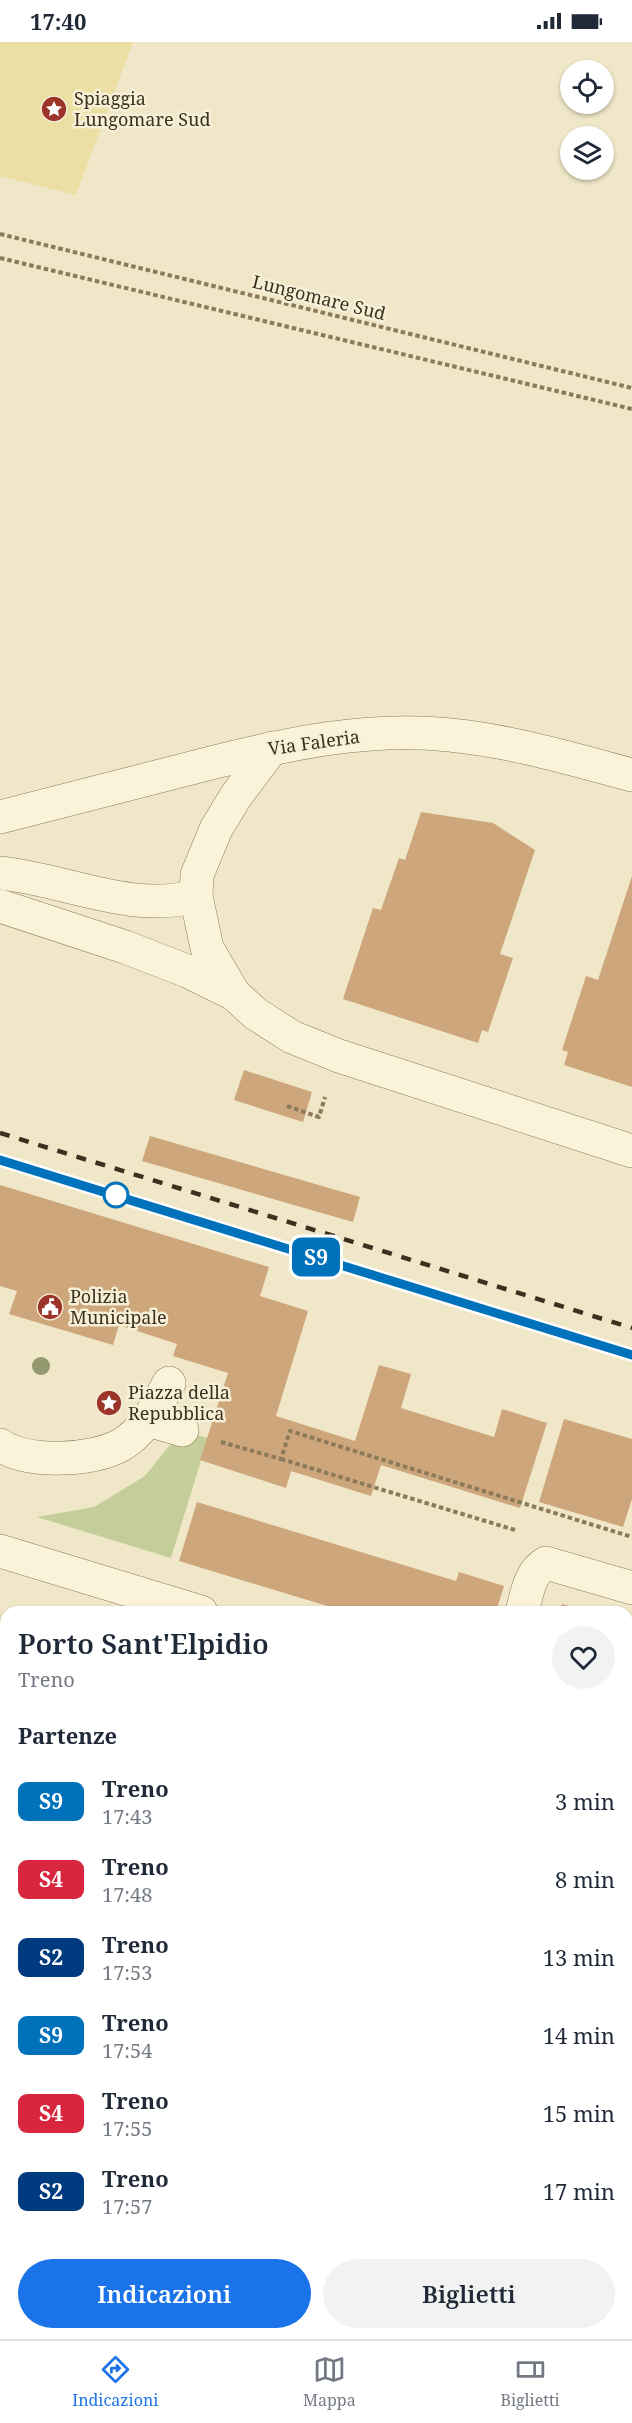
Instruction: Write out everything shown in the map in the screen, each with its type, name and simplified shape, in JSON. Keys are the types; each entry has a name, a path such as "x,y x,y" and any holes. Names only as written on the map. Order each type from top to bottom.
{"street":[{"name":"Via Faleria","path":"0,817 272,748 346,736 449,734 534,749 632,775"},
{"path":"234,994 207,948 196,896 197,875 216,829 236,796 272,748"},
{"path":"0,873 91,892 149,900 178,901 196,896"},
{"path":"0,906 125,947 187,971 234,994 256,1014 292,1037 339,1056 632,1151"},
{"path":"3,1457 92,1455 122,1444 148,1420 170,1383"},
{"path":"148,1420 182,1430"},
{"path":"0,1551 181,1606"},
{"path":"524,1606 532,1576 537,1568 546,1563 632,1588"}],"path":[{"name":"Lungomare Sud","path":"0,234 632,388"},
{"name":"Lungomare Sud","path":"0,258 632,408"},
{"path":"287,1106 319,1117"},
{"path":"281,1459 290,1431 632,1537"},
{"path":"218,1441 541,1538 554,1564"}],"green space":[{"path":"182,1430 208,1438 171,1558 37,1517 94,1507 145,1476"}],"sand":[{"name":"Spiaggia Lungomare Sud","path":"0,42 133,42 76,195 0,176"}],"building":[{"path":"421,812 493,823 535,850 500,954 513,958 488,1032 482,1030 478,1043 343,999 373,908 381,910 399,858 405,860"},
{"path":"632,876 632,1087 564,1065 568,1052 562,1050 586,976 598,980"},
{"path":"244,1070 312,1092 303,1122 234,1100"},
{"path":"150,1136 360,1197 353,1222 142,1161"},
{"path":"0,1185 269,1267 260,1296 308,1311 276,1416 355,1441 379,1365 411,1374 401,1408 494,1437 502,1409 547,1423 520,1508 381,1465 371,1496 291,1471 286,1488 200,1460 228,1373 173,1356 177,1344 119,1325 113,1345 9,1314 17,1291 0,1286"},
{"path":"564,1419 632,1439 632,1499 623,1527 539,1502"},
{"path":"197,1502 456,1581 459,1572 504,1586 498,1606 327,1606 179,1561"}],"railway":[{"path":"0,1133 632,1328"},
{"path":"0,1160 632,1355"}],"train":[{"name":"S9","path":"0,1160 632,1355"}],"place":[{"name":"Spiaggia Lungomare Sud","path":"54,109"},
{"name":"Polizia Municipale","path":"50,1307"},
{"name":"Piazza della Repubblica","path":"109,1403"}]}
